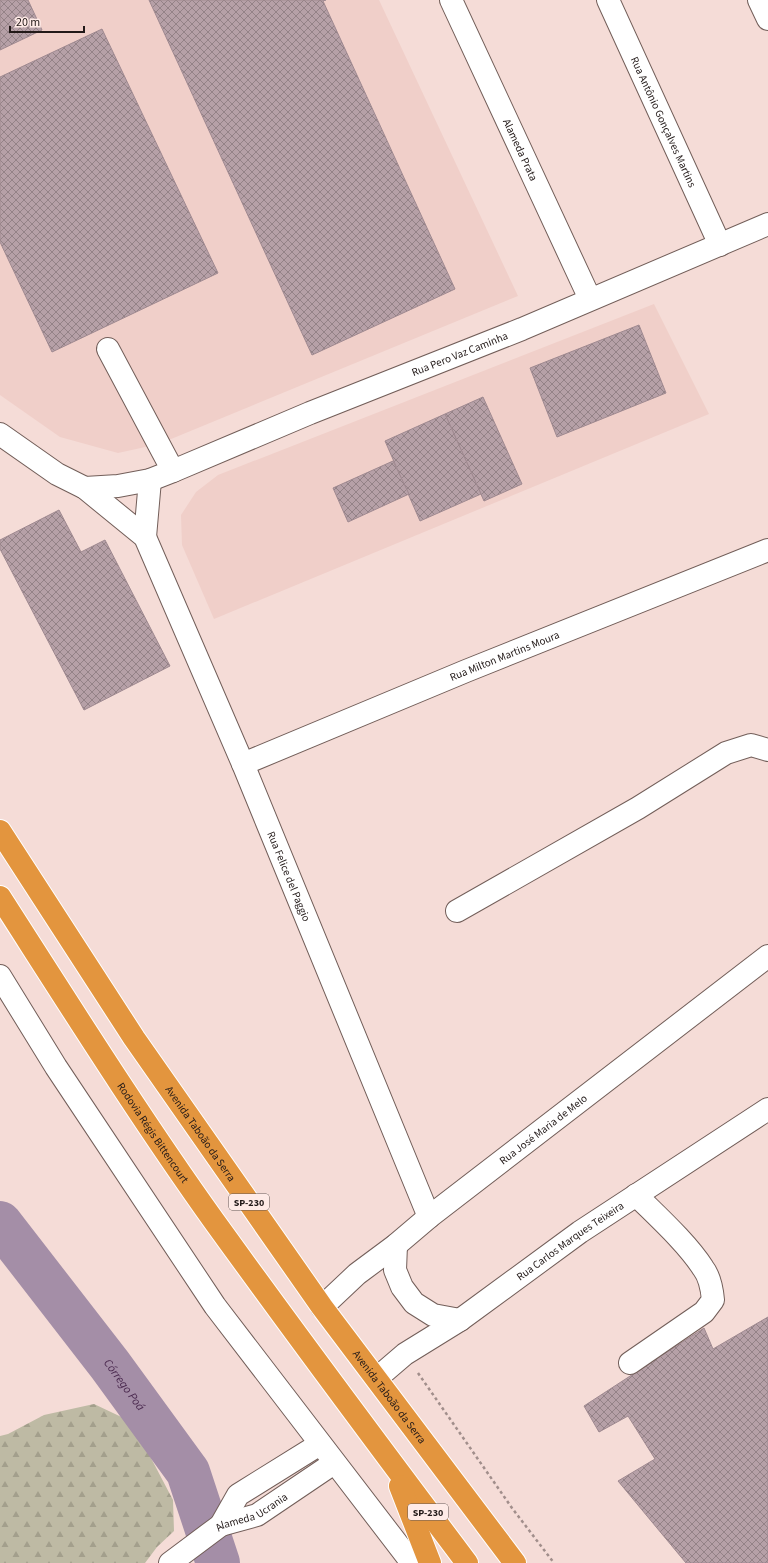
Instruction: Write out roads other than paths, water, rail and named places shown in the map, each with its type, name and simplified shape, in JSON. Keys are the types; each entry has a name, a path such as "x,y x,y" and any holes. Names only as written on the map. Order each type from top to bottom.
{"highway":[{"name":"Avenida Taboão da Serra","path":"0,831 134,1038 322,1307 515,1563"},
{"name":"Rodovia Régis Bittencourt","path":"0,897 94,1044 214,1220 390,1460"},
{"path":"390,1460 430,1563"},
{"name":"SP-230","path":"390,1460 467,1563"}],"street":[{"name":"Alameda Prata","path":"451,0 590,300"},
{"name":"Rua Antônio Gonçalves Martins","path":"608,0 720,245"},
{"path":"759,0 768,19"},
{"name":"Rua Pero Vaz Caminha","path":"85,488 118,486 150,480 310,413 522,329 768,224"},
{"path":"108,349 173,471"},
{"path":"0,434 57,474 85,488 145,537"},
{"path":"145,537 150,480"},
{"name":"Rua Felice del Paggio","path":"145,537 243,764 429,1217"},
{"name":"Rua Milton Martins Moura","path":"243,764 466,671 768,550"},
{"path":"457,911 638,808 726,753 751,746 768,750"},
{"name":"Rua José Maria de Melo","path":"322,1307 358,1274 429,1217 768,956"},
{"path":"0,976 56,1067 215,1306 412,1563"},
{"name":"Rua Carlos Marques Teixeira","path":"377,1378 406,1354 460,1320 580,1232 768,1109"},
{"path":"630,1363 704,1312 713,1300 711,1284 704,1268 668,1227 636,1195"},
{"path":"396,1245 395,1270 402,1287 414,1303 433,1315 460,1320"},
{"path":"221,1525 238,1495 320,1444"},
{"name":"Alameda Ucrania","path":"185,1554 221,1525 257,1514 334,1463"}],"waterway":[{"name":"Córrego Poá","path":"0,1223 110,1365 188,1472 218,1563"}]}
